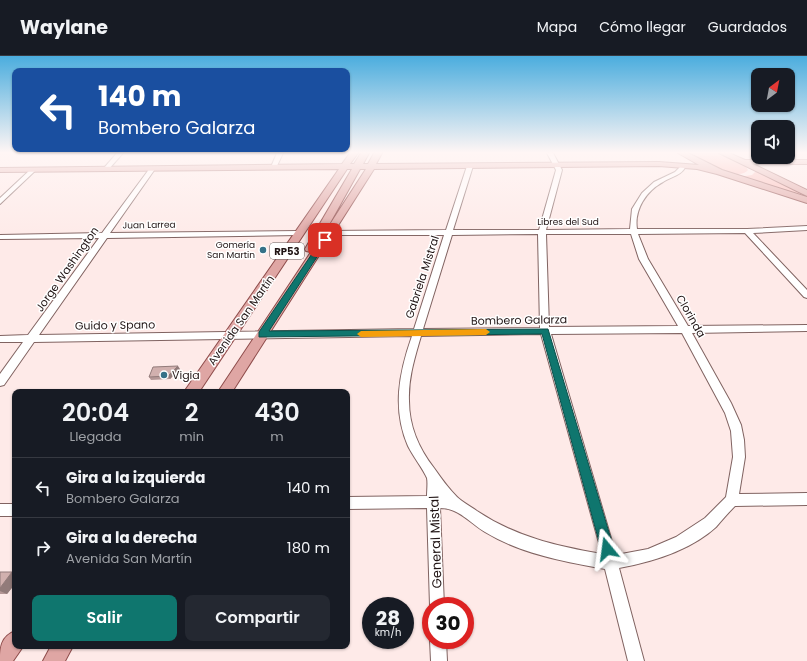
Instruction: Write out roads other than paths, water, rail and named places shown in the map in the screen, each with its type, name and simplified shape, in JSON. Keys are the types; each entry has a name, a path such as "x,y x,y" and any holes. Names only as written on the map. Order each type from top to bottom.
{"main road":[{"name":"Avenida San Martín","path":"193,389 334,181"},
{"name":"RP53","path":"273,319 293,278 349,181"},
{"name":"RP53","path":"227,389 329,234 361,181"},
{"path":"748,181 807,200"},
{"path":"782,181 807,193"},
{"path":"1,661 12,645"},
{"path":"53,661 60,649"}],"street":[{"path":"0,202 21,181"},
{"name":"Jorge Washington","path":"0,382 143,181"},
{"name":"Gabriela Mistral","path":"465,181 404,376 402,398 405,422 413,448 433,478 453,502 491,528 527,544 567,555 611,563"},
{"path":"556,181 542,232 543,317 545,331 611,563 636,661"},
{"name":"Clorinda","path":"661,181 643,196 636,205 633,231 645,260 686,330 731,414 739,449 739,465 732,500"},
{"name":"Libres del Sud","path":"329,234 747,231 807,228"},
{"path":"747,231 807,294"},
{"name":"Juan Larrea","path":"0,237 298,233"},
{"name":"Bombero Galarza","path":"231,335 807,328"},
{"name":"Guido y Spano","path":"0,339 231,335"},
{"name":"General Mistal","path":"433,478 437,597"},
{"path":"611,563 648,556 681,542 710,523 732,500 807,499"},
{"path":"350,503 453,502"},
{"path":"0,510 12,510"},
{"path":"438,649 439,661"}],"place":[{"name":"Gomería San Martin","path":"263,250"},
{"name":"Vigia","path":"164,375"}]}
